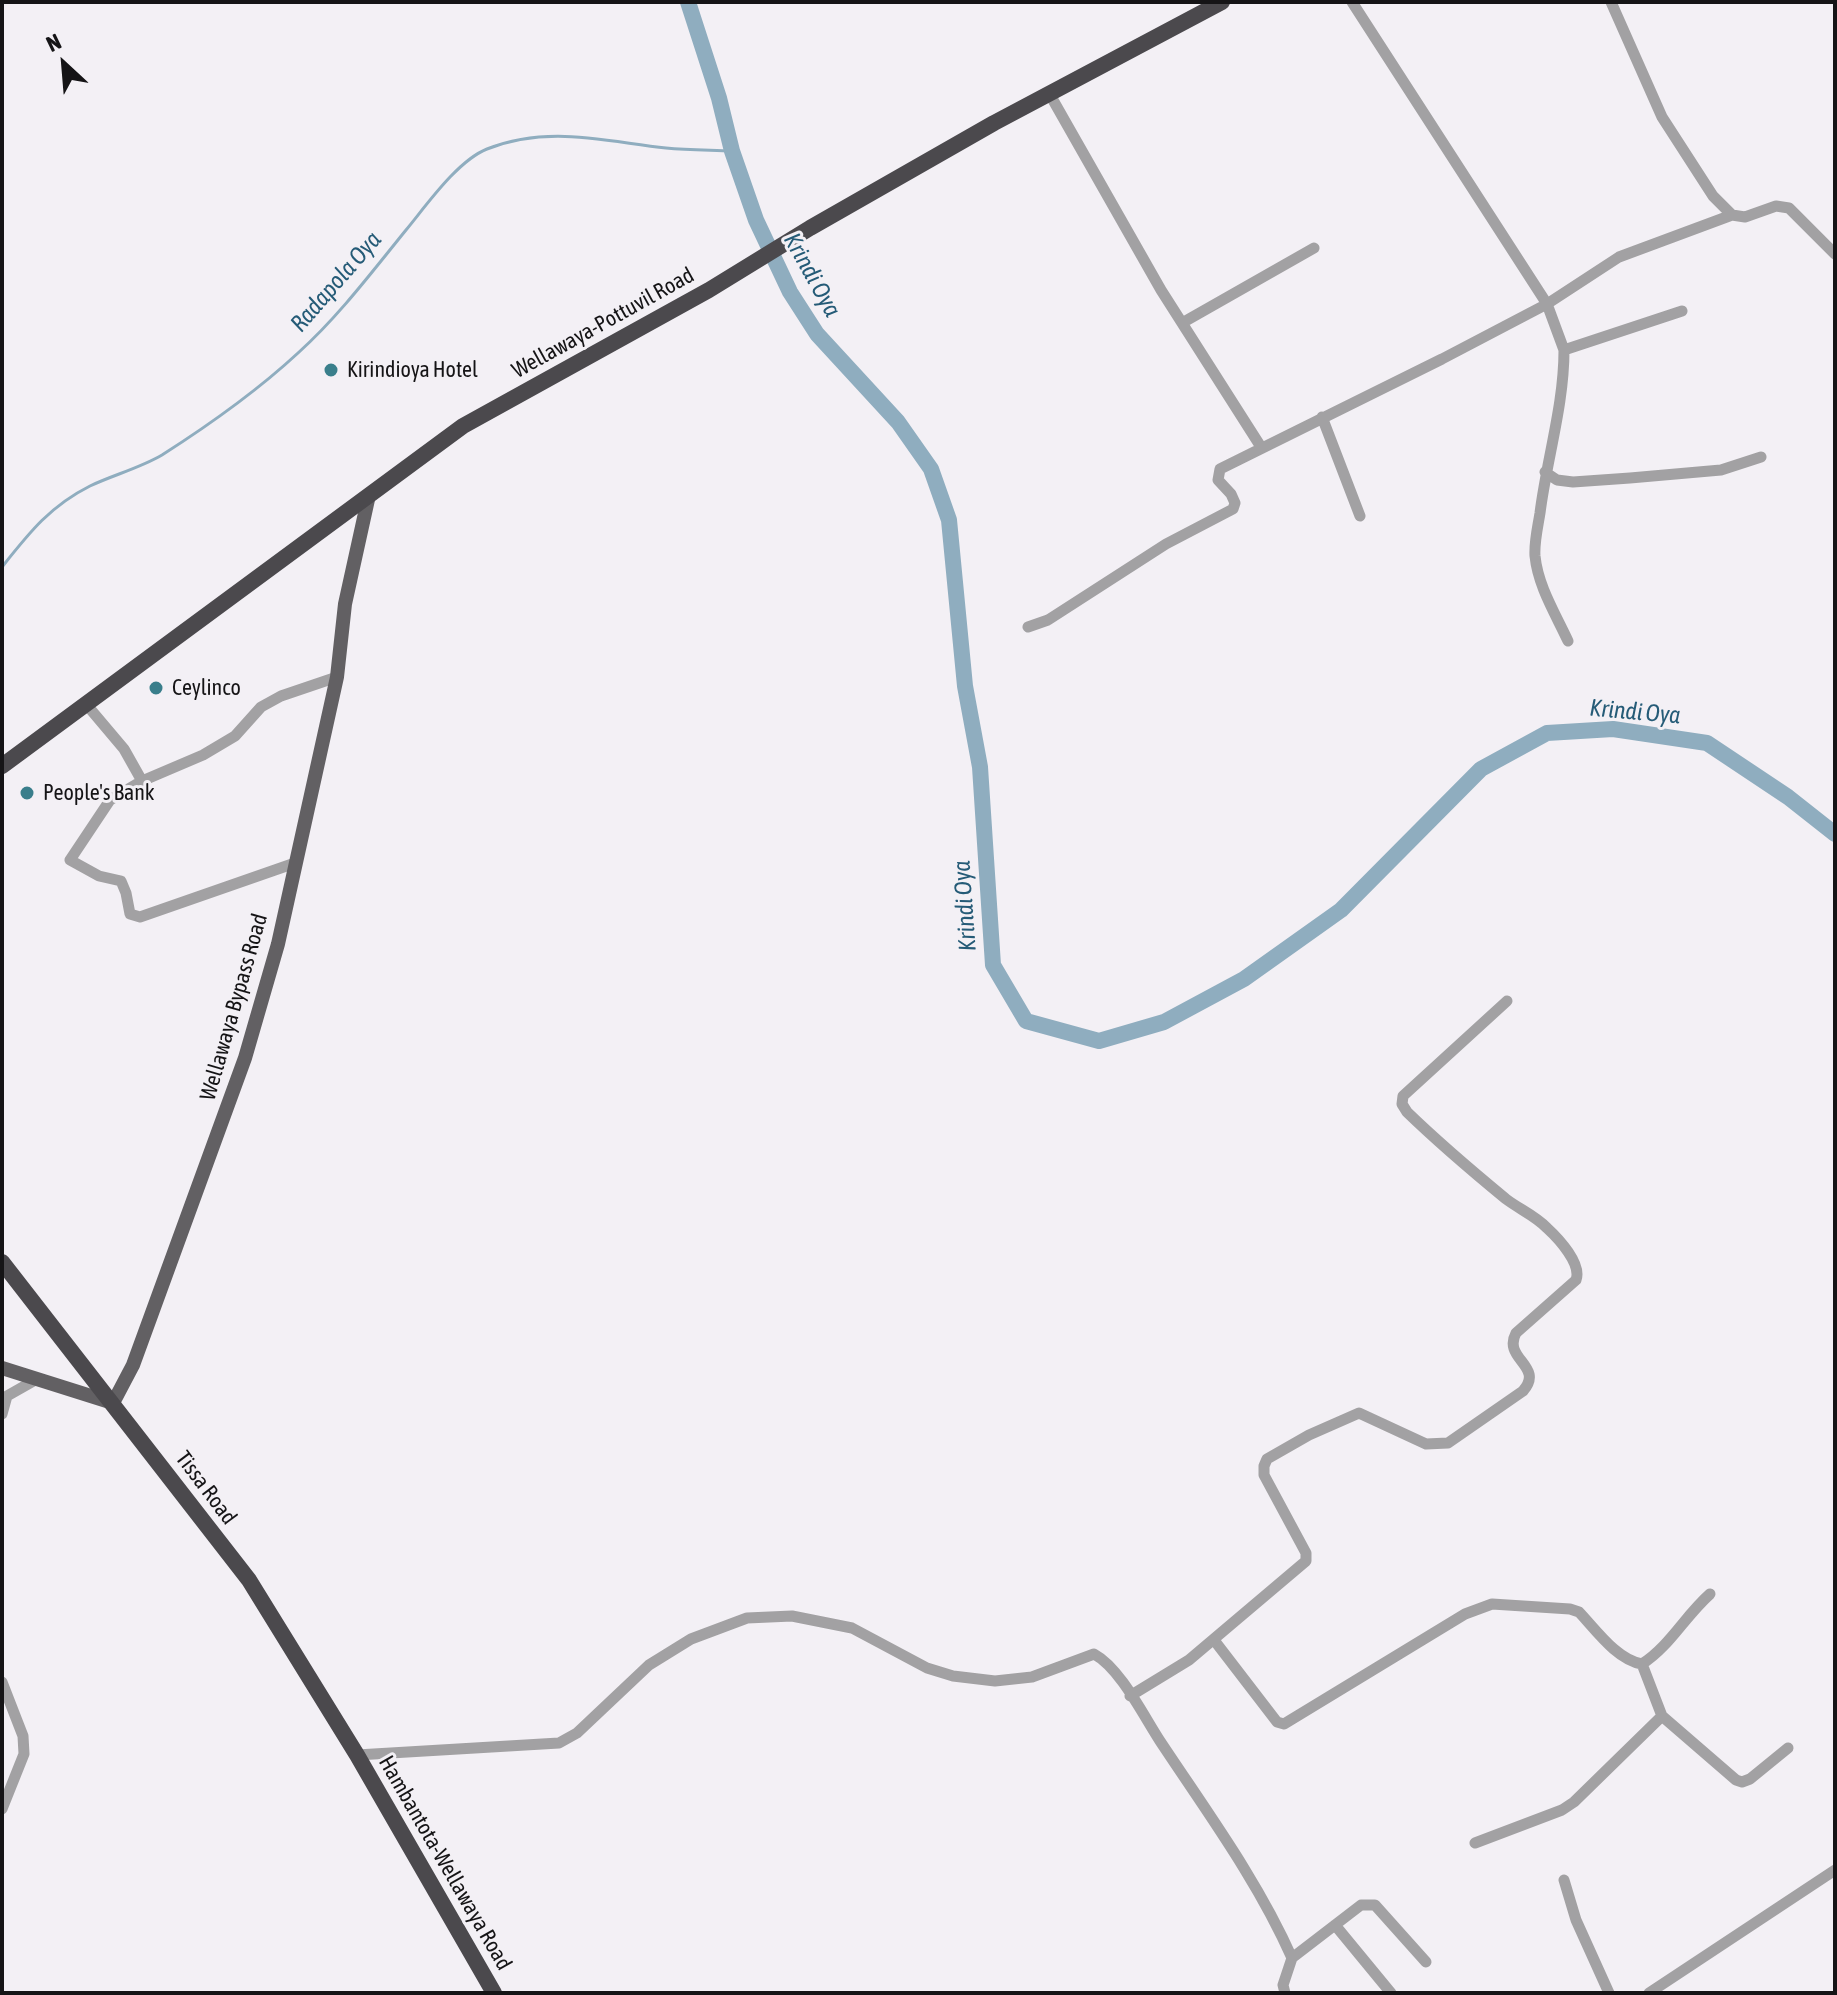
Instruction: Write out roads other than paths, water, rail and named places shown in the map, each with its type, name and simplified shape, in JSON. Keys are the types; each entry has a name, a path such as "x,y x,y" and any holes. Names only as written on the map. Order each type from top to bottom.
{"highway":[{"name":"Wellawaya-Pottuvil Road","path":"2,766 463,426 709,290 810,228 1049,93 1222,2"},
{"name":"Tissa Road","path":"2,1262 249,1580 357,1755"},
{"name":"Hambantota-Wellawaya Road","path":"357,1755 494,1993"}],"main road":[{"name":"Wellawaya Bypass Road","path":"113,1403 133,1365 245,1058 278,944 337,677 345,604 369,495"},
{"path":"2,1368 113,1403"}],"street":[{"path":"1352,2 1547,304 1564,350 1564,378 1545,472 1534,554 1541,587 1568,641"},
{"path":"1611,2 1662,117 1713,196 1732,215"},
{"path":"1049,93 1182,323 1261,447"},
{"path":"1028,627 1048,620 1166,544 1233,509 1235,503 1231,494 1218,480 1220,469 1547,304 1619,257 1732,215 1745,217 1776,206 1789,208 1835,254"},
{"path":"1182,323 1314,248"},
{"path":"1564,350 1682,311"},
{"path":"1322,417 1360,516"},
{"path":"1545,472 1557,480 1573,482 1721,470 1761,457"},
{"path":"295,863 140,917 130,914 121,881 99,876 70,860 110,800 235,736 261,707 281,696 337,677"},
{"path":"86,704 124,749 142,781"},
{"path":"1130,1696 1189,1660 1306,1561 1306,1553 1264,1475 1267,1459 1309,1435 1359,1413 1426,1444 1448,1443 1530,1383 1531,1374 1513,1348 1512,1340 1576,1280 1579,1272 1576,1265 1547,1227 1515,1206 1455,1158 1402,1104 1403,1096 1507,1001"},
{"path":"2,1414 7,1396 37,1379"},
{"path":"1214,1640 1277,1722 1284,1724 1465,1614 1492,1604 1579,1612 1623,1656 1642,1664 1660,1652 1695,1607 1710,1594"},
{"path":"357,1755 559,1743 577,1733 649,1665 691,1639 747,1618 792,1616 852,1628 927,1668 953,1676 995,1681 1032,1677 1094,1654 1105,1660 1130,1696 1253,1883 1273,1915 1292,1958"},
{"path":"1642,1664 1662,1716 1736,1780 1742,1782 1750,1779 1788,1748"},
{"path":"2,1682 23,1736 24,1754 2,1809"},
{"path":"1475,1843 1562,1810 1574,1802 1662,1716"},
{"path":"1649,1993 1835,1870"},
{"path":"1564,1880 1576,1920 1609,1993"},
{"path":"1285,1993 1283,1985 1292,1958 1361,1905 1375,1905 1426,1962"},
{"path":"1335,1925 1391,1993"}],"waterway":[{"name":"Krindi Oya","path":"688,2 756,220 790,292 817,334 898,422 931,469 949,520 965,686 980,767 993,965 1026,1021 1099,1041 1164,1022 1244,979 1341,910 1481,769 1547,733 1613,729 1707,743 1788,797 1835,834"},
{"name":"Radapola Oya","path":"2,567 31,532 63,502 90,486 162,455 232,407 282,367 327,324 443,185 476,155 510,142 554,136 666,148 732,151"}],"place":[{"name":"Kirindioya Hotel","path":"331,370"},
{"name":"Ceylinco","path":"156,688"},
{"name":"People's Bank","path":"27,793"}]}
